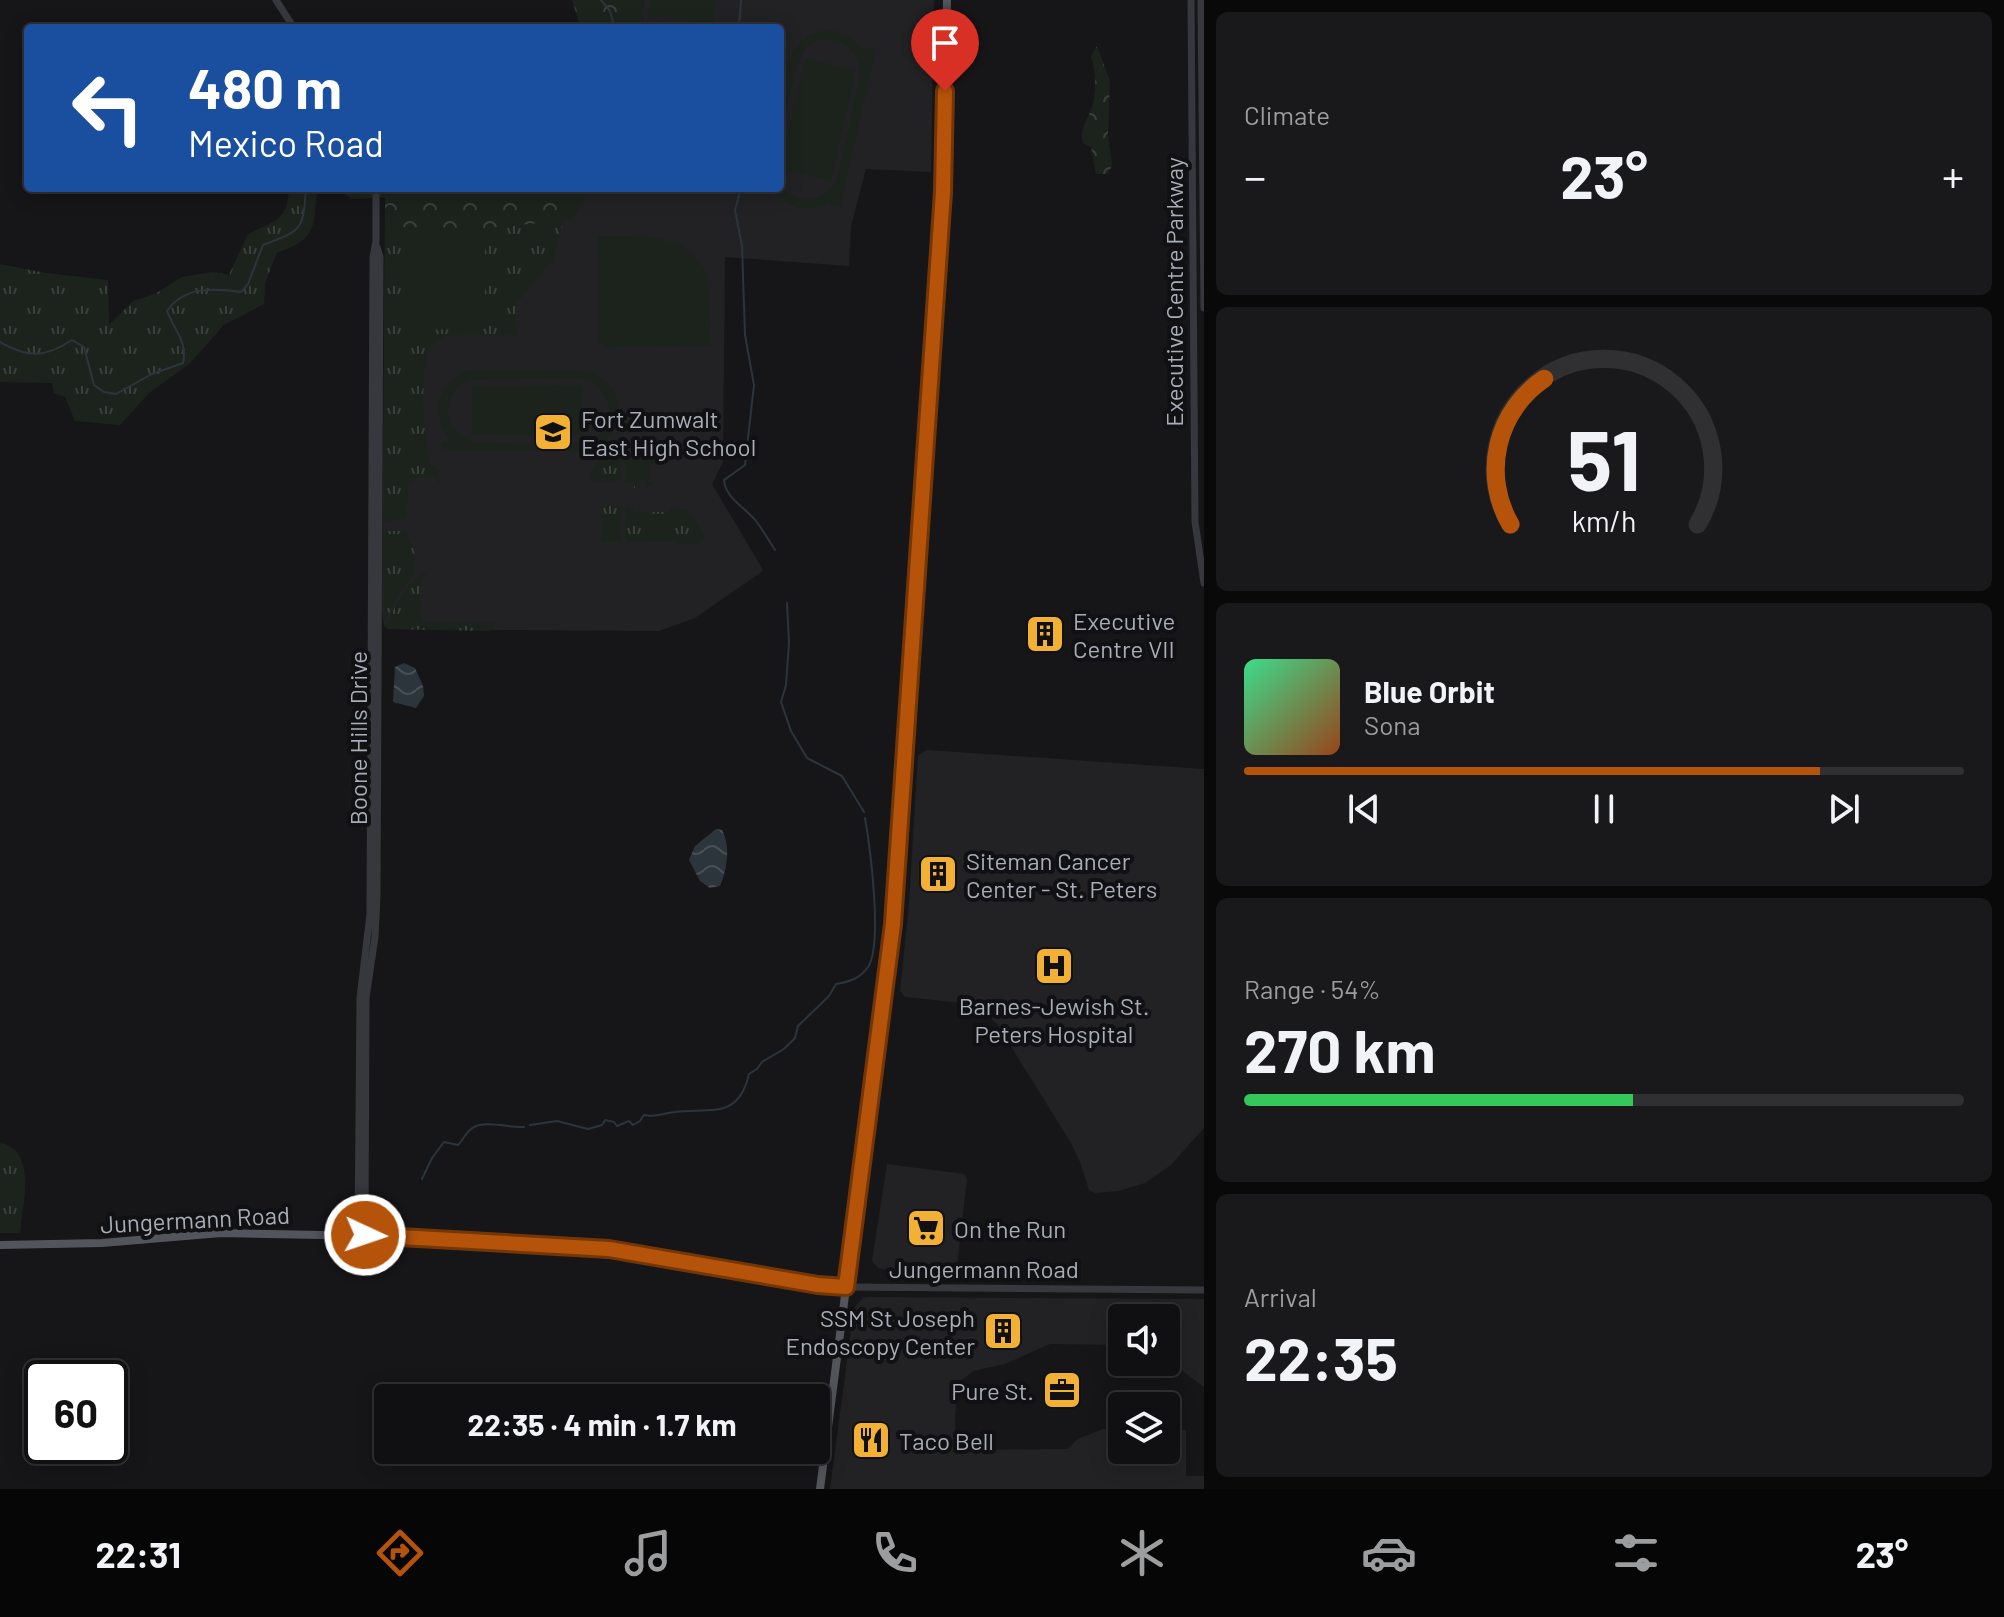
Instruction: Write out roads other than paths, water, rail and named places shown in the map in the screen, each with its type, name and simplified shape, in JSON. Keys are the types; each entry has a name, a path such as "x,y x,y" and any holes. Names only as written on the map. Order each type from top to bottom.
{"main road":[{"path":"820,1489 893,924 943,192 947,0"},
{"name":"Jungermann Road","path":"0,1245 102,1243 221,1233 361,1235 609,1249 818,1285 846,1287"}],"street":[{"path":"276,0 291,24"},
{"name":"Executive Centre Parkway","path":"1191,0 1195,507 1204,583"},
{"name":"Executive Centre Parkway","path":"1201,0 1204,308"},
{"name":"Boone Hills Drive","path":"361,1235 360,998 370,914 373,257 376,192"},
{"name":"Jungermann Road","path":"846,1287 1204,1290"}],"water":[{"path":"404,663 415,668 423,686 424,696 416,708 393,702 395,667"},
{"path":"716,829 722,830 725,836 727,858 720,886 710,888 700,881 689,860 695,846"}],"waterway":[{"path":"601,0 610,11 614,24"},
{"path":"739,24 741,0"},
{"path":"0,342 19,351 36,354 53,350 72,340 84,347 94,385 104,392 116,394 152,374 183,363 182,342 167,311 191,293 210,290 241,292 248,284 263,245 286,236 302,221 306,192"},
{"path":"740,192 735,210 742,246 745,335 754,385 745,465 724,480 728,492 756,521 775,550"},
{"path":"787,603 789,643 786,685 781,702 791,731 807,758 842,776 864,812"},
{"path":"530,1125 557,1121 588,1129 602,1125 605,1120 617,1126 629,1121 633,1125 644,1115 712,1110 731,1105 744,1088 749,1074 795,1038 798,1026 829,996 836,984 858,977 868,967 875,938 875,917 865,818"},
{"path":"422,1179 444,1142 458,1145 476,1126 524,1127"}],"place":[{"name":"Fort Zumwalt East High School","path":"553,432"},
{"name":"Executive Centre VII","path":"1045,634"},
{"name":"Siteman Cancer Center - St. Peters","path":"938,874"},
{"name":"Barnes-Jewish St. Peters Hospital","path":"1054,966"},
{"name":"On the Run","path":"926,1228"},
{"name":"SSM St Joseph Endoscopy Center","path":"1003,1331"},
{"name":"Pure St.","path":"1062,1390"},
{"name":"Taco Bell","path":"871,1440"}]}
